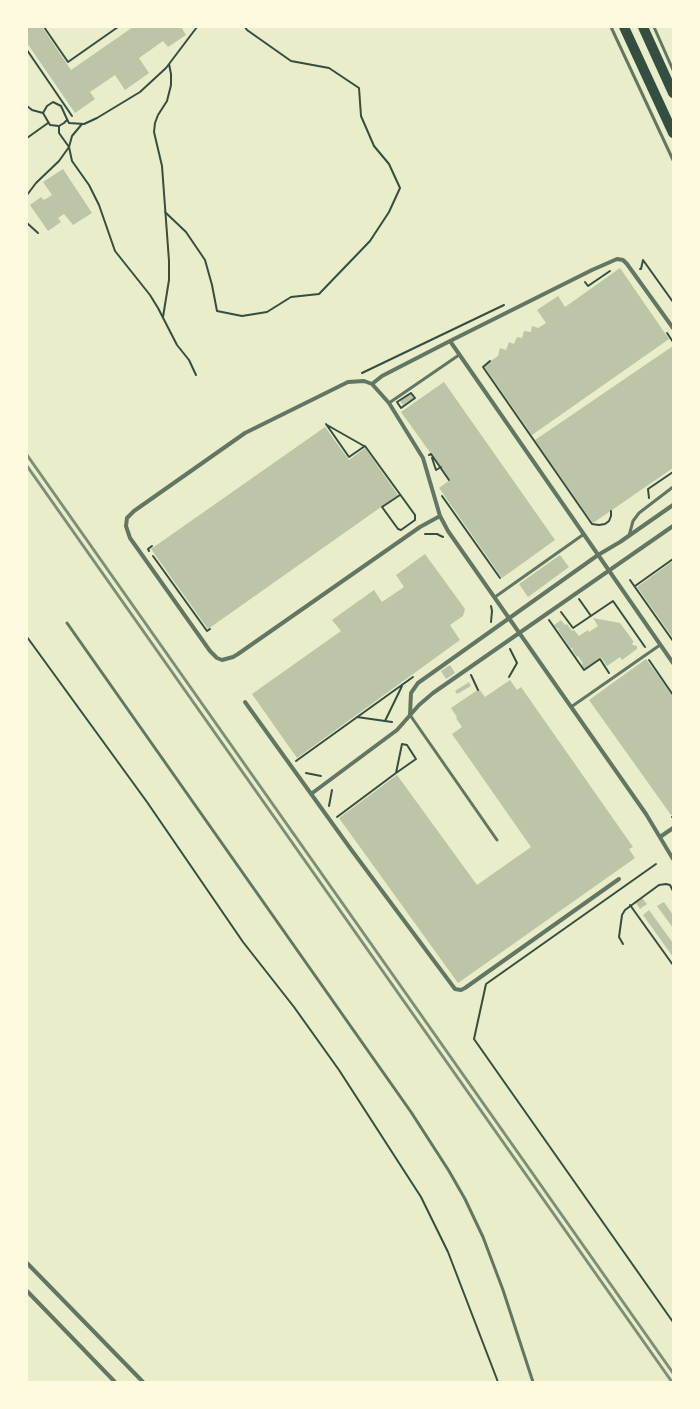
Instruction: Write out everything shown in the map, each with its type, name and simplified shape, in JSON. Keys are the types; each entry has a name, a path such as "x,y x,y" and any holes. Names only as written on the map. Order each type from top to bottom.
{"highway":[{"path":"624,27 673,133"},
{"path":"644,27 673,93"}],"street":[{"path":"372,384 382,376 450,341 617,259 623,260 627,264 673,328"},
{"path":"450,341 673,663"},
{"path":"440,516 420,527 238,654 222,660 217,658 210,651 130,538 126,523 127,518 134,511 245,433 348,382 364,381 372,384 389,403 423,458 440,516 448,531 646,814 673,859"},
{"path":"410,715 411,693 418,683 598,555 628,537 673,505"},
{"path":"311,794 397,730 419,705 433,693 673,526"},
{"path":"245,702 452,987 457,990 465,988 619,879"},
{"path":"660,837 673,828"},
{"path":"27,1263 143,1382"},
{"path":"27,1291 115,1382"}],"lane":[{"path":"611,27 673,160"},
{"path":"654,27 673,70"},
{"path":"389,403 459,355"},
{"path":"628,537 633,521 639,513 673,487"},
{"path":"495,597 584,534"},
{"path":"67,623 411,1112 449,1171 465,1199 483,1237 503,1290 533,1382"},
{"path":"571,707 660,645"},
{"path":"410,715 497,840"}],"path":[{"path":"44,27 68,62 118,27"},
{"path":"42,113 47,106 53,102 60,106 69,123 82,124 97,118 140,92 169,64 197,27"},
{"path":"165,212 186,232 204,260 212,285 217,311 242,316 267,312 291,297 319,294 370,241 389,212 400,188 389,164 374,146 361,116 359,88 329,68 291,61 247,30 245,27"},
{"path":"27,50 72,116"},
{"path":"163,317 169,280 162,166 154,132 155,123 167,101 171,85 169,64"},
{"path":"27,106 32,110 42,113 50,125 59,126 67,120"},
{"path":"27,138 48,122"},
{"path":"27,195 59,162 69,147 72,136 82,124"},
{"path":"59,126 60,134 69,147 72,161 89,185 99,205 115,251 150,295 177,345 189,360 196,375"},
{"path":"27,224 38,233"},
{"path":"490,360 482,367 592,524 600,525 609,521 611,511"},
{"path":"364,446 349,457 326,424 365,446 415,515 415,518 401,530 398,529 382,507 400,495"},
{"path":"440,467 436,470 433,460 429,455 431,454 440,467 449,480"},
{"path":"649,504 648,489 673,472"},
{"path":"441,495 500,578"},
{"path":"425,534 437,534 442,536 446,542"},
{"path":"152,546 148,549 207,631 210,629"},
{"path":"635,587 673,559"},
{"path":"630,580 673,641"},
{"path":"578,598 591,616"},
{"path":"560,611 573,628 613,601 649,653"},
{"path":"490,604 492,611 490,625"},
{"path":"554,615 548,620 584,670 600,659 613,678"},
{"path":"27,637 155,814 243,942 294,1007 339,1070 422,1197 448,1252 498,1382"},
{"path":"509,677 517,662 510,649"},
{"path":"647,658 673,695"},
{"path":"469,668 478,690"},
{"path":"296,761 410,679"},
{"path":"385,721 402,684"},
{"path":"357,717 392,722"},
{"path":"337,817 416,759 407,745 402,744 396,773"},
{"path":"656,864 486,984 474,1039 673,1322"},
{"path":"623,944 619,937 620,922 622,915 630,905 662,884 670,885 673,891"},
{"path":"630,905 673,965"}],"building":[{"path":"27,27 42,27 71,70 133,27 181,27 186,35 168,47 163,41 139,58 149,73 125,90 115,75 90,92 95,99 75,113 27,43"},
{"path":"63,169 92,213 73,225 64,214 58,218 61,222 48,231 30,205 41,197 44,200 52,195 43,182"},
{"path":"620,268 669,339 532,435 484,366 498,356 500,348 506,350 509,342 514,344 517,337 522,338 524,331 531,332 532,326 538,328 546,323 537,310 558,296 565,307"},
{"path":"673,346 673,468 593,523 535,440"},
{"path":"444,382 555,540 502,578 439,488 450,480 401,412"},
{"path":"411,393 414,398 403,405 400,401"},
{"path":"325,427 349,460 365,448 398,495 208,629 151,549"},
{"path":"425,554 465,609 463,616 450,625 460,640 297,758 252,694 341,631 332,620 374,590 382,602 404,587 396,575"},
{"path":"560,555 569,567 528,597 519,584"},
{"path":"673,561 673,638 637,587"},
{"path":"593,618 620,623 634,642 632,643 633,645 637,646 637,649 622,660 620,657 607,666 601,657 585,669 578,656 577,657 572,650 573,649 571,649 558,630 559,629 557,629 554,625 561,620 579,636 598,626"},
{"path":"646,659 673,697 673,814 671,815 589,700"},
{"path":"450,665 455,673 446,679 441,671"},
{"path":"510,680 517,690 521,687 633,847 629,849 635,858 458,983 339,818 397,775 477,885 531,847 452,734 462,727 451,708 479,689 485,697"},
{"path":"469,682 471,686 457,694 455,691"},
{"path":"642,898 647,904 640,909 636,903"},
{"path":"664,902 673,915 673,928 657,906"},
{"path":"649,910 673,943 673,957 643,915"}],"railway":[{"path":"27,455 673,1373"},
{"path":"27,466 672,1382"}]}
